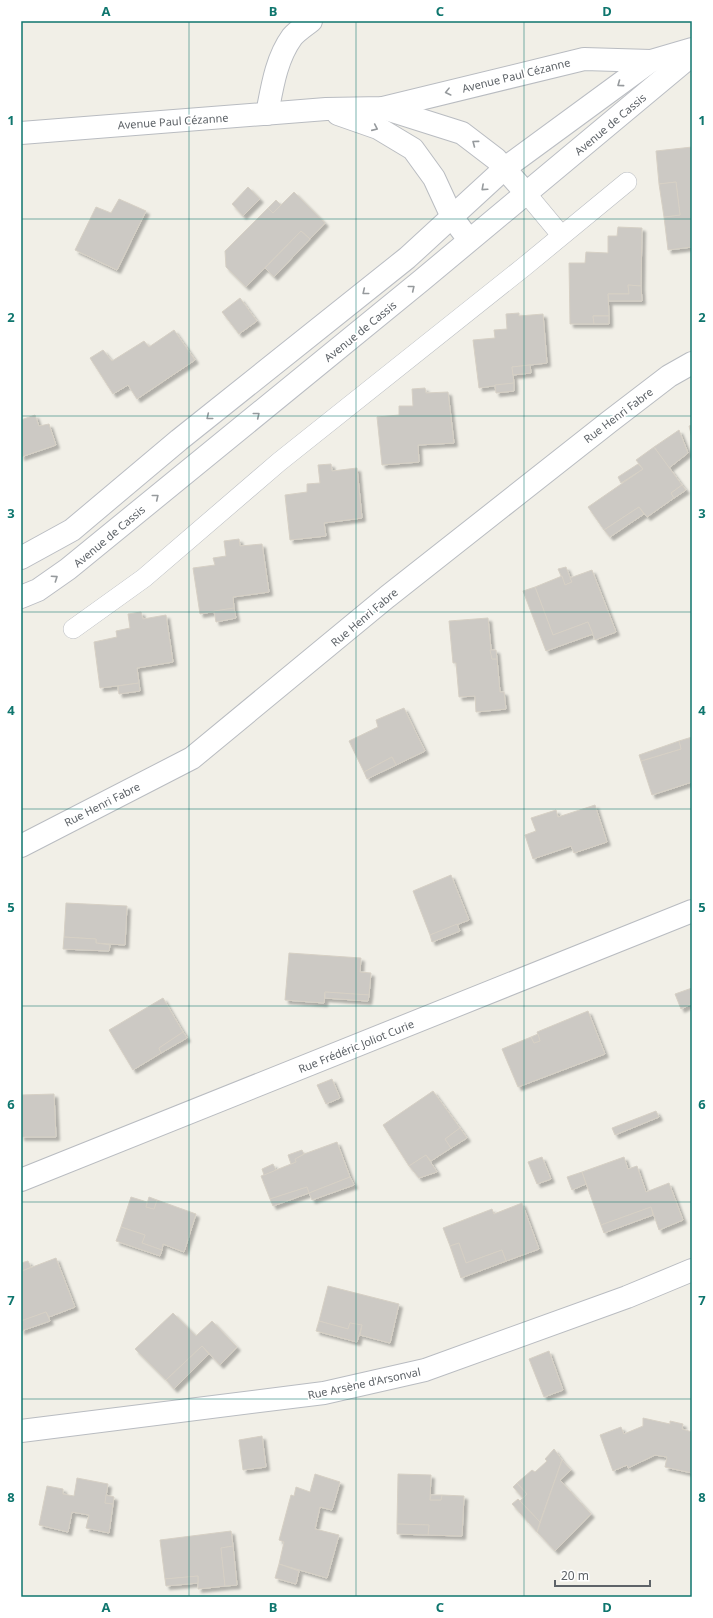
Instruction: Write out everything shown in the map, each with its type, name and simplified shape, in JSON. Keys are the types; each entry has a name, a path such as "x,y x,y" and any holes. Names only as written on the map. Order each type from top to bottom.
{"street":[{"path":"267,114 273,80 282,56 293,36 311,21"},
{"path":"29,554 72,530 179,440 407,258 505,168 651,61 692,49"},
{"name":"Avenue de Cassis","path":"21,597 38,590 68,569 470,240 692,55"},
{"name":"Avenue Paul Cézanne","path":"21,133 326,109 384,108 584,58 651,61"},
{"name":"Avenue Paul Cézanne","path":"384,108 462,133 496,159 526,192"},
{"name":"Avenue Paul Cézanne","path":"326,109 378,128 412,149 434,178 452,217 470,240"},
{"name":"Rue Henri Fabre","path":"21,846 192,758 387,597 608,422 669,376 692,363"},
{"name":"Rue Frédéric Joliot Curie","path":"21,1180 692,911"},
{"name":"Rue Arsène d'Arsonval","path":"21,1431 324,1393 425,1370 627,1297 692,1270"}],"lane":[{"path":"73,629 144,578 279,462 525,266 627,182"},
{"path":"526,192 561,235"}],"building":[{"path":"692,147 692,247 668,250 664,217 680,215 676,182 659,184 656,151"},
{"path":"676,182 680,215 664,217 659,184"},
{"path":"248,187 260,199 243,216 232,204"},
{"path":"294,192 325,223 310,239 301,231 246,287 226,267 225,251 268,208 273,213"},
{"path":"119,199 146,211 117,270 75,250 96,207 111,213"},
{"path":"276,200 281,205 273,213 268,208"},
{"path":"618,227 642,228 641,286 628,285 629,294 608,294 609,316 593,316 594,324 570,324 569,263 585,263 586,252 608,253 608,236 617,236"},
{"path":"301,231 310,239 274,277 265,268"},
{"path":"628,285 641,286 642,301 609,301 608,294 629,294"},
{"path":"240,298 257,321 239,334 222,312"},
{"path":"519,313 519,316 543,314 547,363 512,367 514,383 479,388 473,340 495,338 494,330 507,329 506,314"},
{"path":"593,316 609,316 609,324 594,324"},
{"path":"174,330 195,360 137,399 128,385 113,394 90,358 103,350 112,361 144,341 149,347"},
{"path":"530,365 531,373 513,375 512,367"},
{"path":"514,383 514,391 496,393 495,385"},
{"path":"425,388 426,393 448,392 454,443 418,445 419,462 382,465 377,417 399,415 399,406 413,406 412,389"},
{"path":"35,415 39,426 49,424 56,445 21,457 21,420"},
{"path":"692,425 692,438 689,426"},
{"path":"679,430 688,453 669,468 654,447"},
{"path":"654,447 682,485 671,493 674,498 647,517 639,507 604,530 588,507 643,469 636,460"},
{"path":"331,464 332,471 357,468 362,518 324,523 326,536 290,540 285,495 307,492 307,484 320,483 318,465"},
{"path":"638,464 643,469 621,483 618,477"},
{"path":"682,485 686,490 674,498 671,493"},
{"path":"639,507 644,514 610,537 604,530"},
{"path":"239,539 240,546 262,544 269,592 233,597 234,608 200,614 193,568 215,565 213,558 226,556 224,541"},
{"path":"566,567 572,582 565,585 558,569"},
{"path":"592,570 616,632 595,640 588,622 553,635 535,587 562,576 565,585 572,582 570,578"},
{"path":"535,587 553,635 588,622 593,634 546,651 523,591"},
{"path":"234,608 236,618 216,622 214,611"},
{"path":"141,612 143,619 166,615 173,662 137,668 139,683 100,688 94,642 117,637 116,631 130,628 128,614"},
{"path":"488,618 492,659 497,659 500,692 504,692 506,709 476,712 475,696 459,697 456,663 453,663 449,621"},
{"path":"490,650 496,650 497,659 492,659"},
{"path":"139,683 140,691 119,694 118,686"},
{"path":"404,708 425,751 396,765 392,757 364,772 349,741 378,727 376,720"},
{"path":"692,737 692,782 652,795 641,761 681,749 679,741"},
{"path":"679,741 681,749 641,761 639,755"},
{"path":"392,757 396,765 367,779 364,772"},
{"path":"595,805 607,842 574,853 571,846 533,859 525,835 536,831 531,818 556,810 558,817"},
{"path":"451,875 469,920 430,935 413,891"},
{"path":"66,903 127,906 125,945 96,943 96,939 64,937"},
{"path":"457,924 460,931 432,942 430,935"},
{"path":"64,937 96,939 96,943 110,945 109,951 63,949"},
{"path":"289,953 361,958 360,972 371,973 369,995 325,992 324,1003 285,1000"},
{"path":"692,988 692,1006 691,1004 681,1009 675,994"},
{"path":"325,992 369,995 368,1001 325,998"},
{"path":"163,998 183,1032 159,1048 161,1053 133,1070 109,1030"},
{"path":"588,1011 605,1054 518,1087 502,1049 531,1037 534,1043 540,1041 537,1032"},
{"path":"183,1032 187,1038 161,1053 159,1048"},
{"path":"538,1034 540,1041 534,1043 531,1037"},
{"path":"332,1079 340,1098 326,1104 317,1085"},
{"path":"433,1091 460,1128 445,1139 451,1148 431,1161 426,1155 409,1166 383,1125"},
{"path":"54,1094 56,1137 21,1137 21,1095"},
{"path":"656,1111 659,1117 615,1135 612,1128"},
{"path":"460,1128 467,1138 451,1148 445,1139"},
{"path":"337,1142 350,1177 309,1193 307,1187 270,1199 261,1176 296,1162 295,1159 304,1154"},
{"path":"302,1150 304,1154 295,1159 296,1162 291,1164 288,1155"},
{"path":"426,1155 437,1172 419,1178 409,1166"},
{"path":"542,1157 551,1179 537,1184 528,1162"},
{"path":"624,1157 628,1169 637,1166 646,1192 669,1183 683,1220 659,1230 651,1207 601,1225 582,1172"},
{"path":"273,1164 276,1170 264,1175 262,1169"},
{"path":"582,1172 586,1184 572,1190 567,1177"},
{"path":"350,1177 354,1185 312,1200 309,1193"},
{"path":"307,1187 309,1193 273,1206 270,1199"},
{"path":"131,1197 147,1202 146,1207 154,1209 157,1200 196,1214 184,1252 163,1244 162,1250 142,1243 145,1235 121,1227"},
{"path":"149,1197 157,1200 154,1209 146,1207"},
{"path":"522,1203 539,1249 506,1261 502,1250 466,1263 459,1243 450,1246 443,1228 492,1209 494,1214"},
{"path":"651,1207 653,1215 604,1233 601,1225"},
{"path":"121,1227 145,1235 142,1243 162,1250 160,1256 116,1241"},
{"path":"459,1243 466,1263 502,1250 506,1261 461,1278 450,1246"},
{"path":"56,1258 75,1307 49,1317 46,1312 21,1321 21,1268 22,1271"},
{"path":"28,1261 31,1267 22,1271 21,1263"},
{"path":"328,1286 399,1304 390,1343 360,1335 362,1325 350,1323 348,1329 319,1321"},
{"path":"46,1312 50,1321 21,1331 21,1321"},
{"path":"173,1313 196,1336 212,1321 237,1347 220,1365 202,1346 166,1380 135,1349"},
{"path":"319,1321 348,1329 350,1323 362,1325 357,1342 316,1331"},
{"path":"202,1346 209,1354 174,1389 166,1380"},
{"path":"549,1351 563,1390 544,1397 529,1359"},
{"path":"643,1418 670,1424 670,1421 683,1424 682,1429 692,1432 692,1473 665,1467 667,1457 655,1455 628,1468 627,1465 613,1471 600,1435 621,1427 624,1434 643,1426"},
{"path":"262,1436 266,1467 243,1470 239,1440"},
{"path":"554,1449 562,1460 540,1522 520,1501 527,1494 517,1483 532,1470 535,1472 547,1461 545,1459"},
{"path":"562,1460 571,1470 560,1480 591,1514 555,1551 537,1532"},
{"path":"315,1474 340,1482 332,1510 320,1507 315,1529 339,1535 327,1578 279,1564 284,1542 279,1540 291,1495 294,1496 296,1487 310,1492"},
{"path":"398,1474 431,1475 430,1500 441,1500 442,1495 464,1496 462,1536 428,1535 429,1525 397,1524"},
{"path":"77,1478 108,1484 105,1503 113,1504 109,1533 86,1528 89,1515 72,1512 68,1532 39,1525 47,1486 63,1489 63,1494 74,1496"},
{"path":"517,1483 527,1494 523,1498 513,1487"},
{"path":"106,1495 114,1497 113,1504 105,1503"},
{"path":"431,1495 442,1495 441,1500 430,1500"},
{"path":"518,1499 540,1522 537,1532 512,1504"},
{"path":"397,1524 429,1525 428,1535 397,1534"},
{"path":"231,1531 233,1546 221,1548 225,1586 198,1589 198,1576 165,1579 160,1540"},
{"path":"233,1546 237,1585 225,1586 221,1548"},
{"path":"279,1564 299,1571 296,1584 275,1578"},
{"path":"198,1576 198,1583 166,1586 165,1579"}]}
